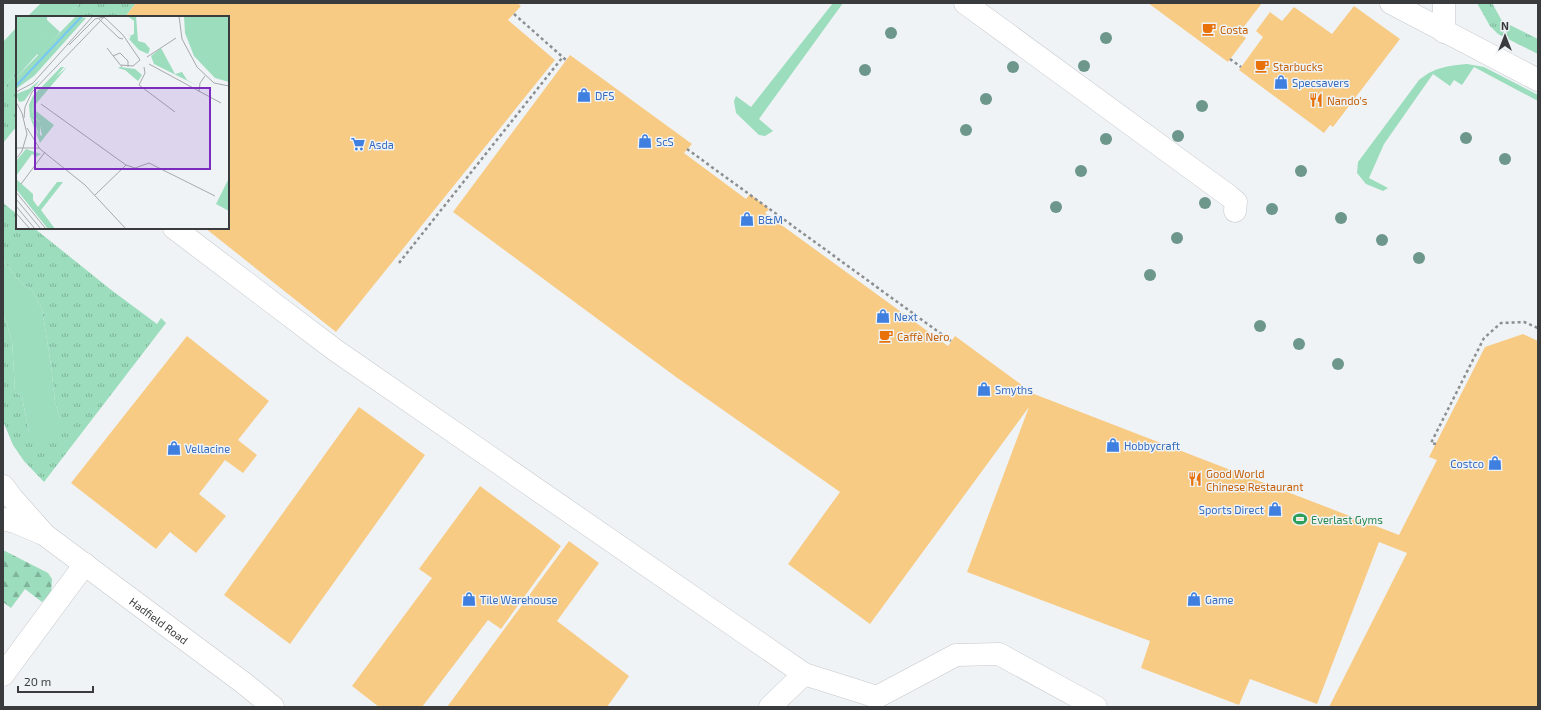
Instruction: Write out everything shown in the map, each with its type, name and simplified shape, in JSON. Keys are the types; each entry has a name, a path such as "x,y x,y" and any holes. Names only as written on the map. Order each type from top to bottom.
{"street":[{"path":"965,3 1229,196 1236,202 1235,211"},
{"path":"1391,3 1538,80"},
{"path":"1444,3 1444,32"},
{"path":"175,229 335,350 804,674 877,697 956,655 999,654 1096,707"},
{"path":"3,486 46,535"},
{"path":"3,520 15,522 46,535"},
{"name":"Hadfield Road","path":"46,535 245,684 273,707"},
{"path":"3,676 85,564"},
{"path":"770,707 804,674"}],"path":[{"path":"514,14 566,60"},
{"path":"399,263 562,58"},
{"path":"1230,59 1241,67"},
{"path":"687,149 951,341"},
{"path":"1436,444 1431,442 1484,338 1501,324 1524,322 1538,328"}],"green space":[{"path":"41,3 80,3 67,16 28,16"},
{"path":"80,3 136,3 126,16 67,16"},
{"path":"833,3 843,3 759,119 773,131 765,136 759,135 736,113 734,101 736,96 751,107"},
{"path":"1477,3 1492,3 1502,21 1538,39 1538,54 1498,34 1490,26"},
{"path":"16,28 16,72 8,82 3,93 3,42"},
{"path":"1467,64 1484,67 1538,95 1538,101 1474,67 1462,85 1454,80 1450,86 1433,74 1384,144 1369,178 1388,188 1383,191 1366,184 1357,173 1358,162 1419,80 1430,72 1442,68"},
{"path":"16,72 16,127 3,143 3,93 8,82"},
{"path":"3,203 16,213 16,229 35,229 110,289 157,324 161,318 166,323 44,482 24,461 13,445 3,421 3,312 12,341 15,392 22,397 29,433 60,419 55,402 42,309 32,290 20,282 3,260"},
{"path":"3,260 20,282 32,290 42,309 55,402 60,419 55,436 45,441 29,433 22,397 15,392 12,341 3,312"},
{"path":"3,550 48,573 52,579 51,594 42,602 25,589 11,608 3,602"}],"building":[{"name":"Asda","path":"136,3 517,3 521,6 508,20 555,60 336,332 206,229 229,229 229,16 126,16"},
{"path":"1148,3 1262,3 1239,33 1246,38 1228,62"},
{"path":"1354,6 1400,39 1333,127 1330,125 1324,133 1239,70 1263,37 1256,31 1270,12 1282,21 1294,7 1332,34"},
{"path":"570,55 692,144 684,153 746,199 750,194 769,209 765,213 948,346 955,336 1034,394 1399,535 1437,460 1429,457 1485,347 1523,334 1538,341 1538,707 1329,707 1407,553 1379,542 1317,704 1250,679 1239,705 1141,668 1150,641 967,572 1029,407 870,624 788,564 840,492 676,377 453,212"},
{"name":"Vellacine","path":"187,336 269,401 238,440 257,455 243,473 225,460 199,494 226,516 196,553 170,532 156,549 71,483"},
{"path":"359,407 425,455 290,644 224,595"},
{"name":"Tile Warehouse","path":"480,486 561,546 501,629 488,620 422,707 379,707 352,686 432,578 419,569"},
{"path":"569,541 599,563 557,621 629,676 607,707 447,707"}],"place":[{"name":"Costa","path":"1209,29"},
{"name":"Starbucks","path":"1262,66"},
{"name":"Specsavers","path":"1281,82"},
{"name":"DFS","path":"584,95"},
{"name":"Nando's","path":"1316,100"},
{"name":"ScS","path":"645,141"},
{"name":"Asda","path":"358,144"},
{"name":"B&M","path":"747,219"},
{"name":"Next","path":"883,316"},
{"name":"Caffè Nero","path":"886,336"},
{"name":"Smyths","path":"984,389"},
{"name":"Hobbycraft","path":"1113,445"},
{"name":"Vellacine","path":"174,448"},
{"name":"Costco","path":"1495,463"},
{"name":"Good World Chinese Restaurant","path":"1195,479"},
{"name":"Sports Direct","path":"1275,509"},
{"name":"Everlast Gyms","path":"1300,519"},
{"name":"Tile Warehouse","path":"469,599"},
{"name":"Game","path":"1194,599"}]}
